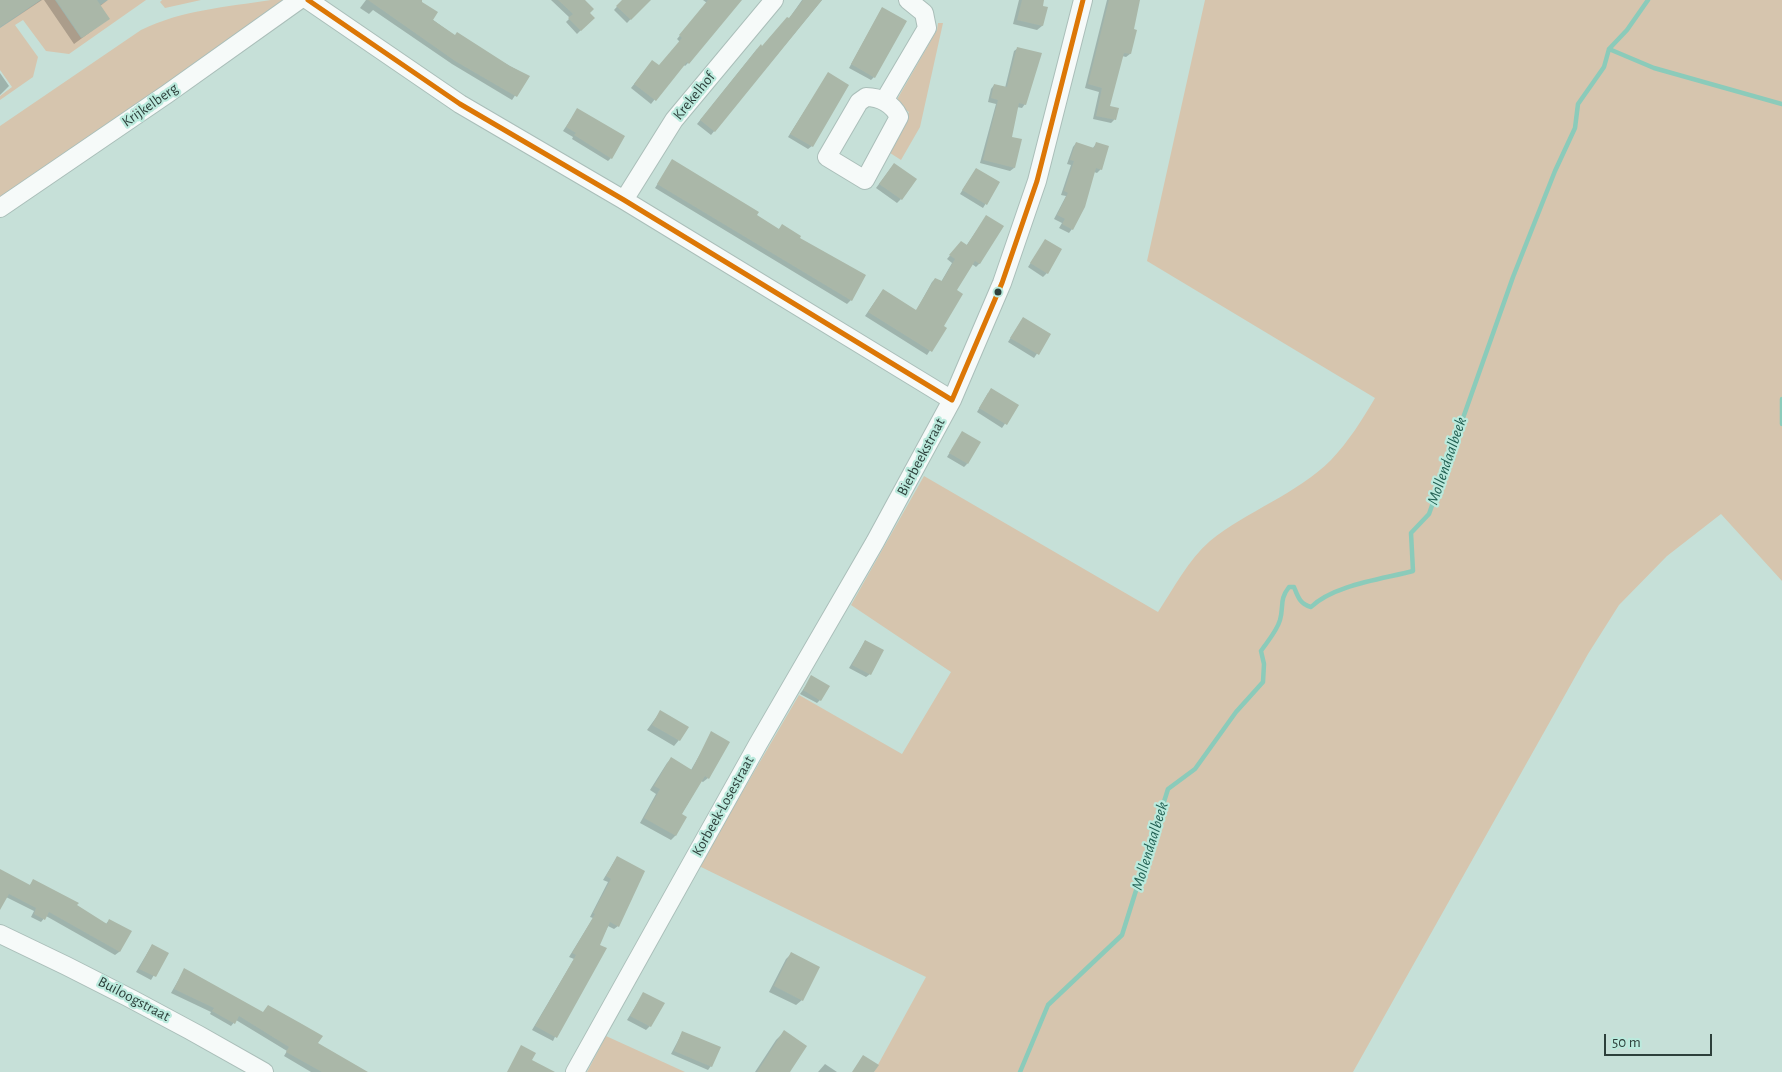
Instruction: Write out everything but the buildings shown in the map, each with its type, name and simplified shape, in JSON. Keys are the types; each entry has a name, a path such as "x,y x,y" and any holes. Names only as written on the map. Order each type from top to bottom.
{"street":[{"name":"Krijkelberg","path":"0,208 167,94 299,0"},
{"path":"308,0 460,104 624,200 952,400"},
{"name":"Krekelhof","path":"624,200 674,120 774,0"},
{"path":"884,101 927,28 924,13 908,0"},
{"name":"Bierbeekstraat","path":"876,542 952,400 1002,282 1038,181 1083,0"},
{"path":"874,97 884,101 895,108 899,117 864,180 826,158 859,102 866,98 874,97"},
{"name":"Korbeek-Losestraat","path":"575,1072 758,744 876,542"},
{"name":"Builoogstraat","path":"0,934 88,975 172,1019 264,1072"}],"shaded area":[{"path":"41,0 55,0 81,38 108,20 99,6 108,0 146,0 69,54 46,51 23,20 15,25 38,57 33,77 0,100 0,96 12,87 0,70 0,28"},
{"path":"162,0 201,0 165,8 160,2"},
{"path":"271,0 284,0 286,3 0,201 0,126 141,30 188,14"},
{"path":"1205,0 1782,0 1782,581 1721,514 1667,556 1619,605 1588,654 1353,1072 874,1072 926,977 699,866 799,695 902,754 951,672 851,605 924,476 1158,612 1188,565 1210,541 1224,530 1288,493 1318,472 1344,445 1375,398 1147,261"},
{"path":"938,23 943,23 920,127 901,160 887,151 909,112 895,103 937,30"},
{"path":"606,1036 685,1072 587,1072"}],"waterway":[{"name":"Mollendaalbeek","path":"1020,1072 1048,1005 1122,935 1168,789 1195,769 1236,712 1263,682 1264,664 1261,651 1279,624 1283,599 1289,587 1294,587 1302,602 1311,607 1320,599 1345,588 1413,571 1411,533 1429,514 1513,277 1555,171 1575,128 1578,104 1604,67 1609,49 1627,30 1648,0"},
{"path":"1609,49 1654,68 1782,104"},
{"path":"1782,399 1782,424"}],"transit line":[{"path":"308,0 460,104 624,200 952,400"},
{"path":"952,400 1002,283 1037,181 1083,0"}]}
